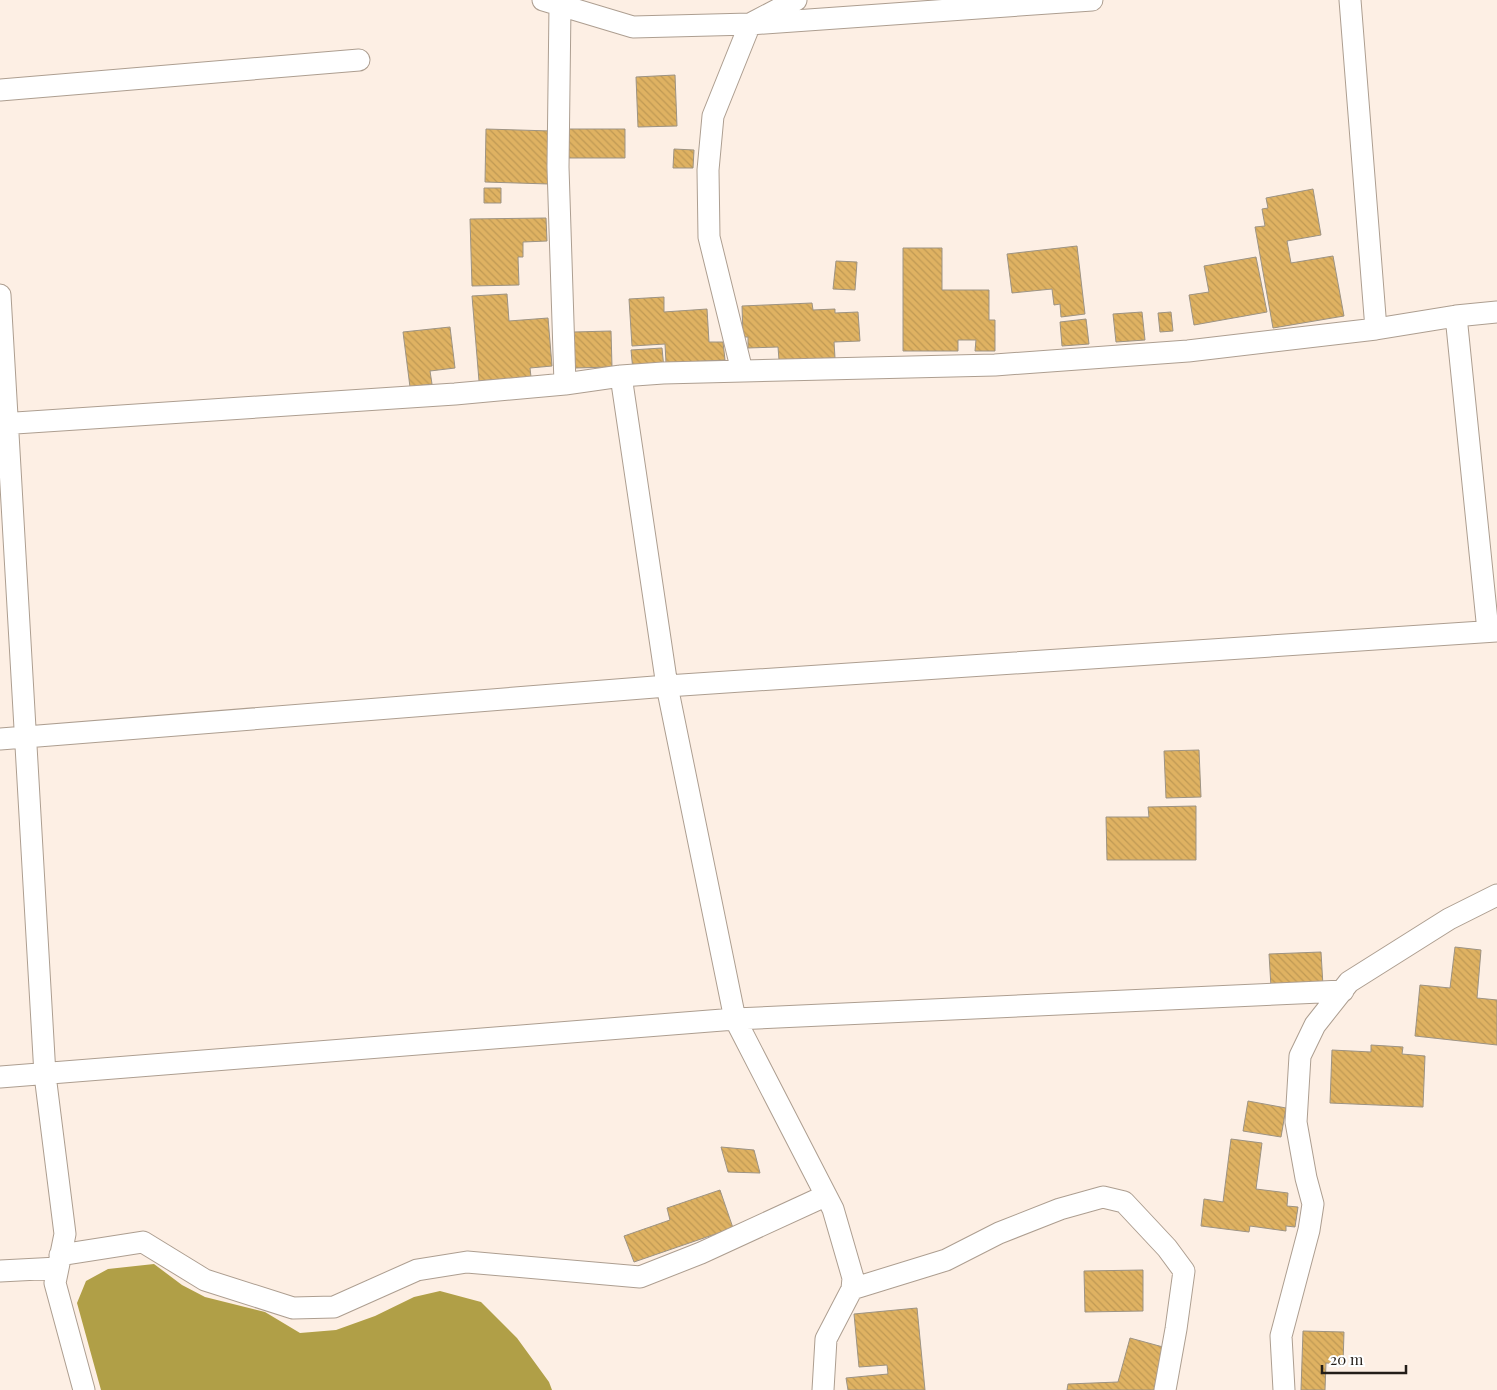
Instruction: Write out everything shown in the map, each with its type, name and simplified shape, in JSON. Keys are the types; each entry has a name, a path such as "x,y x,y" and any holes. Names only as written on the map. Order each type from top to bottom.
{"street":[{"path":"742,371 709,237 708,170 713,116 750,24 796,0"},
{"path":"565,384 551,3 633,27 750,24 1092,0"},
{"path":"1350,0 1376,328"},
{"path":"0,90 359,60"},
{"path":"0,295 4,424 26,737 46,1075 65,1234 55,1283 84,1390"},
{"path":"4,424 445,394 565,384 664,372 995,365 1188,351 1497,312"},
{"path":"0,739 667,686 1492,631 1456,316"},
{"path":"621,376 667,686 735,1020 833,1209 853,1278 852,1289 826,1339 823,1390"},
{"path":"1284,1390 1281,1336 1309,1230 1313,1204 1306,1178 1296,1122 1300,1056 1315,1025 1349,982 1449,919 1497,895"},
{"path":"0,1077 46,1075 735,1020 1343,991"},
{"path":"0,1271 59,1262 143,1242 205,1280 293,1308 334,1307 417,1270 466,1262 640,1277 701,1253 825,1196"},
{"path":"852,1289 946,1260 999,1233 1060,1209 1103,1197 1124,1202 1167,1248 1184,1271 1165,1390"}],"shaded area":[{"path":"154,1264 182,1285 205,1297 265,1312 300,1333 336,1330 375,1316 414,1297 440,1291 481,1302 517,1338 549,1382 552,1390 101,1390 77,1303 86,1281 108,1269"}],"building":[{"path":"675,75 677,126 638,127 636,77"},
{"path":"486,129 551,131 549,184 485,182"},
{"path":"566,129 625,129 625,158 566,158"},
{"path":"674,149 694,150 693,168 673,168"},
{"path":"484,188 501,188 501,203 484,203"},
{"path":"1313,189 1321,235 1287,241 1291,263 1333,256 1344,316 1273,328 1255,227 1265,226 1262,209 1268,208 1266,198"},
{"path":"546,218 547,241 523,242 523,257 518,257 519,285 472,286 470,219"},
{"path":"1077,246 1085,314 1061,317 1060,304 1054,305 1052,289 1012,293 1007,254"},
{"path":"903,248 942,248 942,290 989,290 989,320 995,320 995,351 975,351 976,340 958,340 958,351 903,351"},
{"path":"1256,257 1267,312 1194,325 1189,295 1209,292 1204,266"},
{"path":"836,261 857,262 855,290 833,289"},
{"path":"507,294 509,321 548,318 552,366 530,368 531,377 479,381 472,296"},
{"path":"664,297 664,312 707,309 709,342 723,342 725,360 666,363 665,344 632,346 629,299"},
{"path":"812,303 813,310 835,309 835,313 858,312 860,341 834,342 835,358 779,360 778,347 748,348 748,337 743,337 742,306"},
{"path":"1142,312 1145,340 1116,342 1113,314"},
{"path":"1171,312 1173,331 1160,332 1158,313"},
{"path":"1086,319 1089,344 1062,346 1060,322"},
{"path":"450,327 455,368 430,371 432,384 410,387 403,332"},
{"path":"611,331 612,367 575,368 574,332"},
{"path":"662,348 664,369 633,371 631,350"},
{"path":"1199,750 1201,797 1166,798 1164,751"},
{"path":"1196,806 1196,860 1107,860 1106,817 1149,817 1148,807"},
{"path":"1455,947 1481,950 1477,998 1497,1000 1497,1045 1415,1036 1420,985 1450,988"},
{"path":"1321,952 1323,986 1271,987 1269,954"},
{"path":"1371,1045 1403,1047 1402,1054 1425,1056 1423,1107 1330,1103 1332,1050 1371,1052"},
{"path":"1248,1101 1286,1108 1281,1137 1243,1131"},
{"path":"1231,1139 1262,1143 1256,1189 1288,1193 1287,1206 1298,1207 1295,1227 1286,1226 1286,1231 1250,1226 1249,1232 1201,1226 1204,1199 1223,1202"},
{"path":"721,1147 754,1150 760,1173 728,1172"},
{"path":"720,1190 733,1228 634,1262 624,1236 670,1220 667,1208"},
{"path":"1143,1270 1143,1311 1085,1312 1084,1271"},
{"path":"917,1308 925,1390 848,1390 846,1378 888,1374 887,1365 859,1367 854,1314"},
{"path":"1303,1331 1344,1332 1343,1364 1326,1363 1325,1390 1301,1390"},
{"path":"1130,1338 1163,1347 1154,1390 1067,1390 1068,1384 1118,1382"}]}
